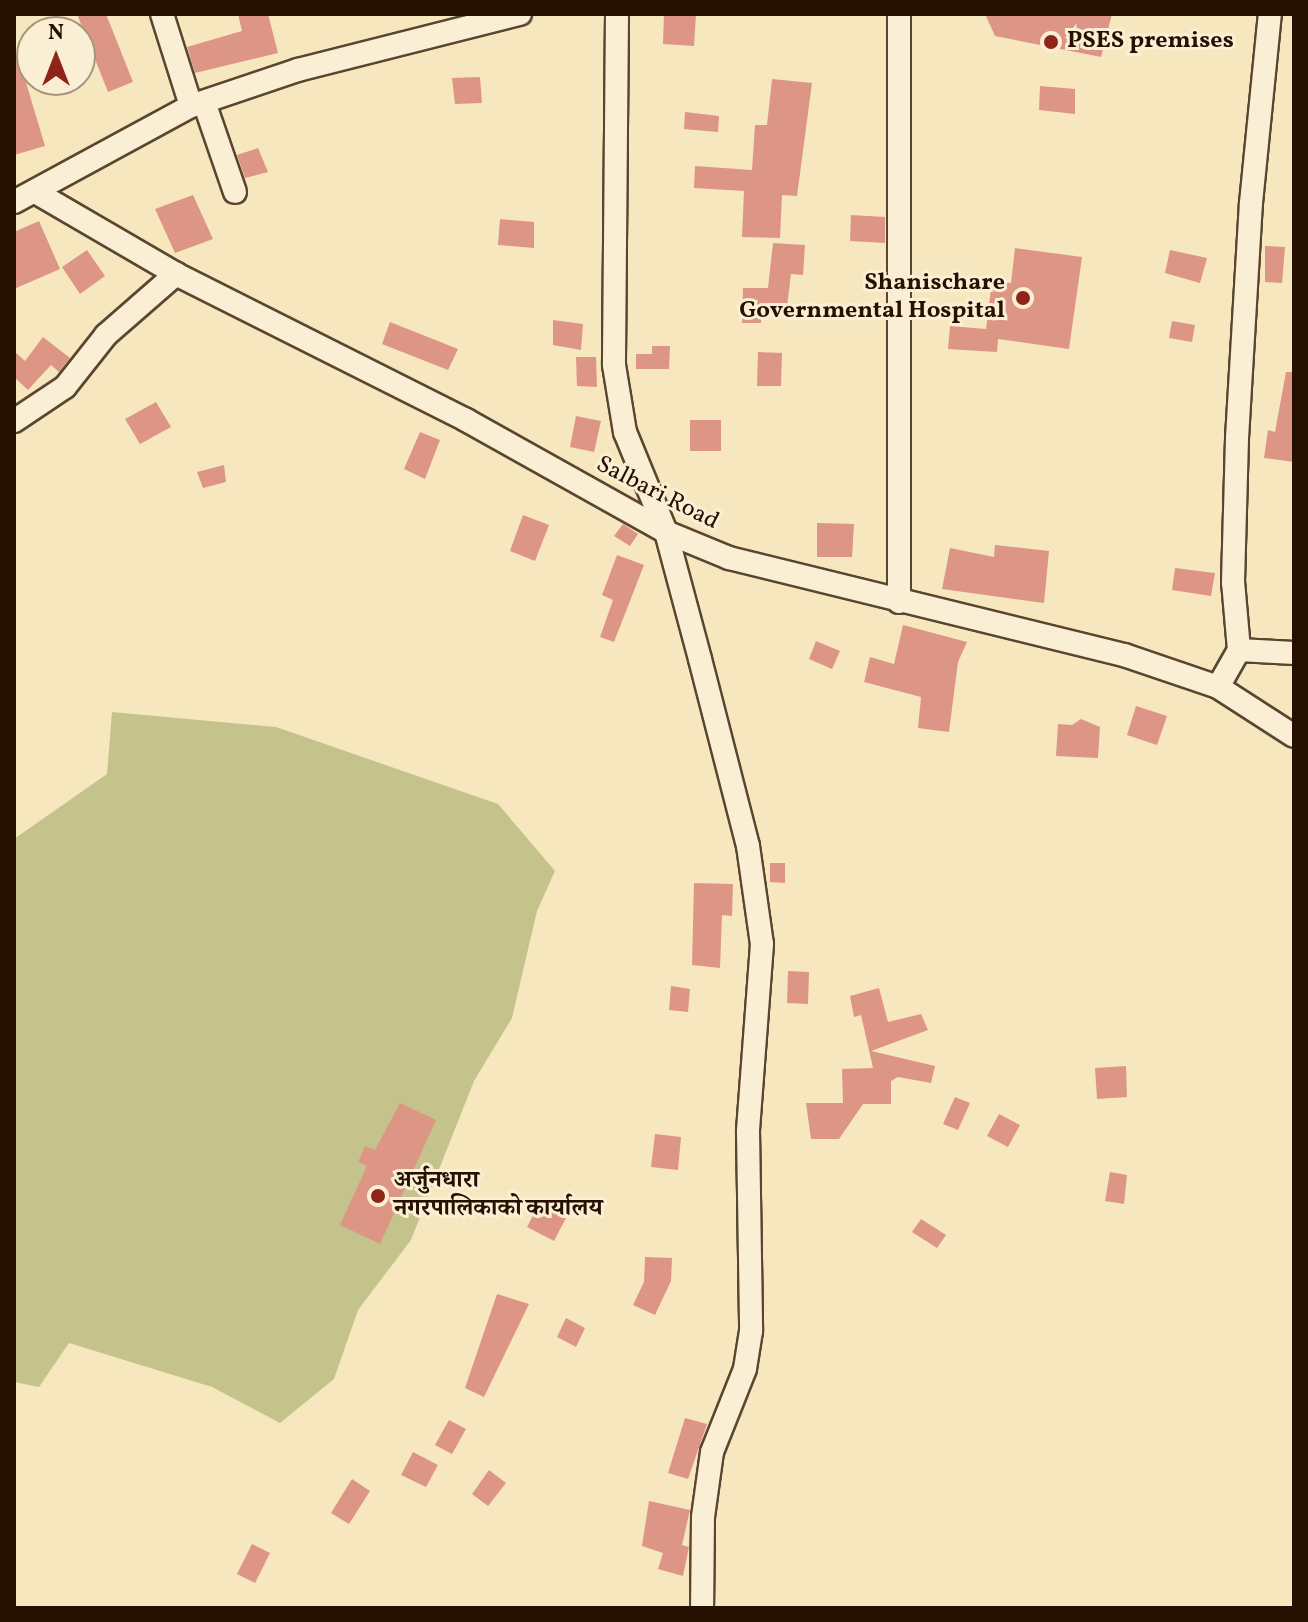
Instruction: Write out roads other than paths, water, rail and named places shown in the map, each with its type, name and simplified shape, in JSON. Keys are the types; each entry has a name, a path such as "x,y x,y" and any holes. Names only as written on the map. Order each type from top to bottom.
{"street":[{"path":"162,14 235,192"},
{"path":"14,202 37,193 197,104 298,70 520,14"},
{"path":"617,14 614,365 625,432 666,532 748,846 762,944 748,1131 751,1331 745,1369 712,1452 703,1517 702,1608"},
{"path":"899,14 899,602"},
{"path":"1218,687 1239,650 1233,582 1237,438 1251,203 1270,14"},
{"name":"Salbari Road","path":"37,193 176,274 466,420 666,532 729,558 1124,655 1218,687 1294,736"},
{"path":"14,421 65,387 106,335 176,274"},
{"path":"1239,650 1294,653"}],"place":[{"name":"PSES premises","path":"1051,42"},
{"name":"Shanischare Governmental Hospital","path":"1023,298"},
{"name":"अर्जुनधारा नगरपालिकाको कार्यालय","path":"378,1196"}]}
